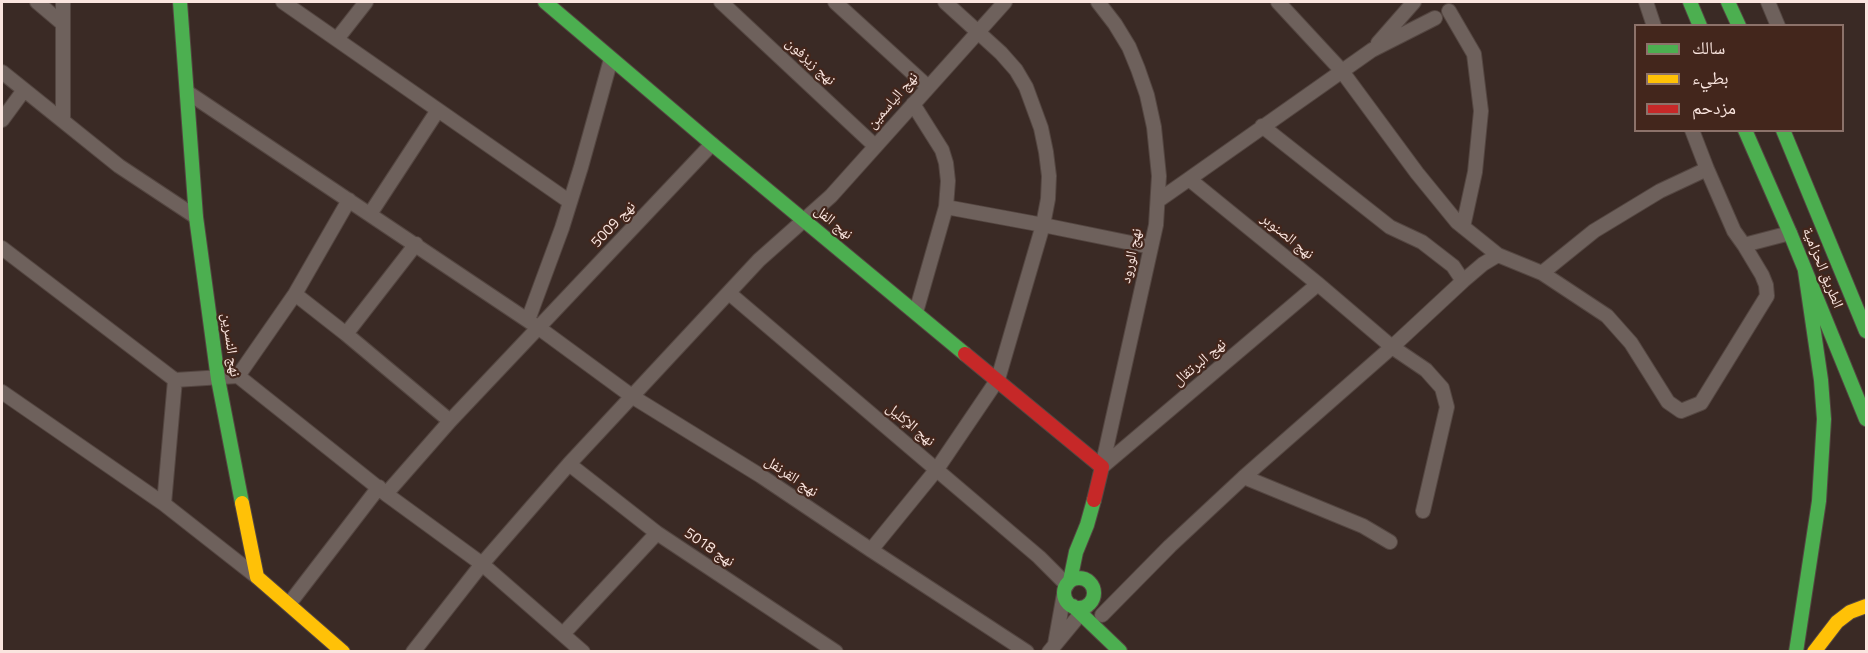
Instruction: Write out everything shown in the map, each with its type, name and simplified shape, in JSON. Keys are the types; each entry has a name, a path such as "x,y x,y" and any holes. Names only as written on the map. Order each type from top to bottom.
{"main road":[{"name":"نهج النسرين","path":"180,2 196,217 218,379 257,577"},
{"name":"نهج الفل","path":"545,2 712,144 1102,467"},
{"path":"1690,2 1699,24"},
{"path":"1728,2 1737,24"},
{"name":"الطريق الحزامية","path":"1746,132 1866,419"},
{"name":"الطريق الحزامية","path":"1784,132 1866,331"},
{"path":"1838,260 1866,307"},
{"path":"1796,651 1819,501 1824,419 1821,380 1805,271"},
{"name":"نهج الورود","path":"1088,525 1102,467"},
{"path":"1088,525 1088,566 1093,589 1102,615 1120,651 1080,609 1066,599 1077,552 1088,525"},
{"path":"257,577 343,651"},
{"path":"1067,587 1079,578 1084,579 1093,589"},
{"path":"1080,609 1091,603 1093,589"},
{"path":"1814,651 1837,622 1850,612 1866,606"}],"street":[{"path":"38,2 63,24"},
{"path":"63,2 63,120"},
{"path":"284,2 570,202"},
{"path":"337,39 366,2"},
{"name":"نهج زيزفون","path":"721,2 875,146"},
{"path":"835,2 928,87"},
{"path":"871,550 937,469 998,379 1043,225 1048,198 1046,152 1035,107 1026,87 1016,70 1001,53 945,2"},
{"name":"نهج الياسمين","path":"413,651 482,564 569,464 759,260 831,196 1005,2"},
{"name":"نهج الورود","path":"1098,2 1129,47 1147,95 1158,153 1159,200 1151,247 1102,467"},
{"path":"1278,2 1341,70 1417,173 1463,227 1498,255 1542,273 1607,316 1630,343 1668,402 1681,411 1701,403 1767,296 1762,275 1734,231 1693,132"},
{"path":"1372,50 1416,2 1421,11 1435,18"},
{"path":"1646,2 1653,24"},
{"path":"1768,2 1777,24"},
{"path":"1159,200 1341,70 1372,50 1442,16 1451,4 1474,54 1481,111 1474,172 1463,227"},
{"path":"534,324 611,59"},
{"path":"2,72 119,165 196,217"},
{"path":"2,120 24,90"},
{"name":"نهج القرنفل","path":"187,92 534,324 633,397 760,476 1027,651"},
{"path":"913,104 934,136 946,163 948,181 946,207 916,312"},
{"path":"370,214 438,110"},
{"path":"1263,126 1390,227 1422,242 1453,266 1464,281"},
{"name":"نهج 5009","path":"289,604 383,490 450,422 534,324 712,144"},
{"path":"1542,273 1594,231 1660,190 1707,170"},
{"name":"نهج الصنوبر","path":"1189,178 1392,347 1426,370 1442,388 1447,407 1423,511"},
{"path":"2,248 175,380 218,379 238,376 295,294 349,200"},
{"path":"946,207 1151,247"},
{"path":"1744,245 1790,233"},
{"path":"346,334 416,244"},
{"path":"1102,615 1170,546 1244,477 1483,264 1498,255"},
{"name":"نهج البرتقال","path":"1102,467 1318,284"},
{"name":"نهج الإكليل","path":"729,292 1039,557 1067,587"},
{"path":"295,294 450,422"},
{"path":"238,376 383,490 482,564 583,651"},
{"path":"164,504 175,380"},
{"path":"2,392 164,504 257,577"},
{"name":"نهج 5018","path":"569,464 657,533 836,651"},
{"path":"1244,477 1363,526 1390,542"},
{"path":"563,634 657,533"},
{"path":"1052,649 1067,587"},
{"path":"1052,649 1080,609"}],"traffic: fast":[{"path":"180,2 196,217 218,379 242,503"},
{"path":"545,2 965,354"},
{"path":"1690,2 1699,24"},
{"path":"1728,2 1738,24"},
{"path":"1746,132 1866,419"},
{"path":"1784,132 1866,331"},
{"path":"1796,652 1819,501 1824,419 1821,380 1805,271"},
{"path":"1070,581 1076,552 1094,500"},
{"path":"1079,578 1090,582 1094,593 1090,604 1079,608 1068,604 1064,593 1068,582 1079,578"},
{"path":"1073,606 1120,651"}],"traffic: slow":[{"path":"242,503 257,577 343,652"},
{"path":"1814,652 1837,622 1850,612 1866,606"}],"traffic: jam":[{"path":"965,354 1102,467 1094,500"}]}
